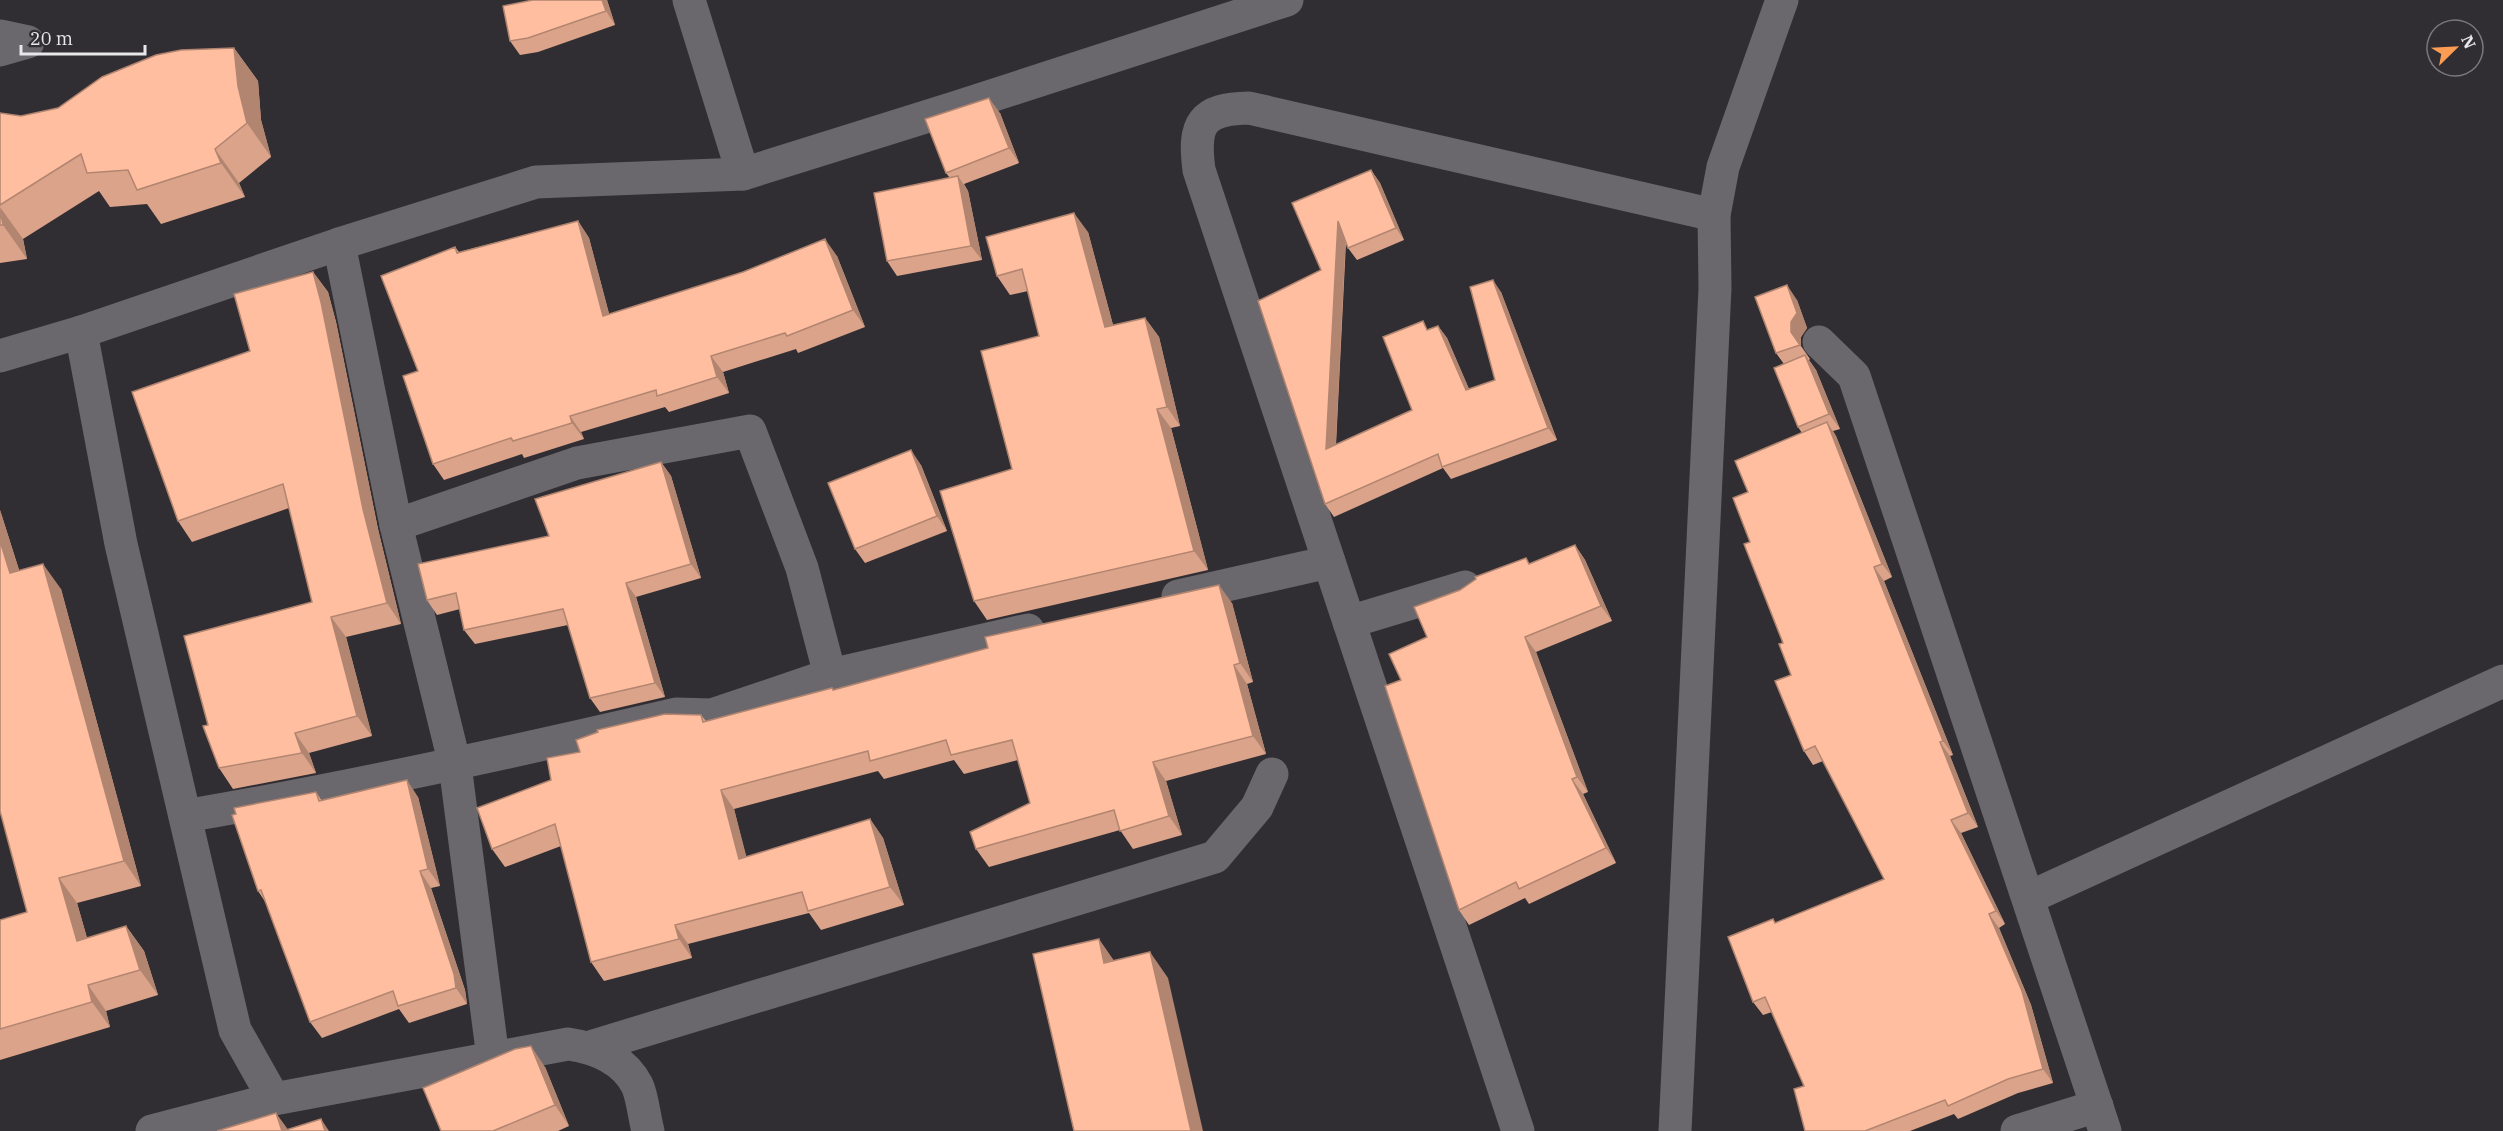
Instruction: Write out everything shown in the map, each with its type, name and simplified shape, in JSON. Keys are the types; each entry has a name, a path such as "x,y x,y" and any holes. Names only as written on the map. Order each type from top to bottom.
{"street":[{"path":"689,0 743,174"},
{"path":"0,356 81,332 339,244 536,182 743,174 1287,0"},
{"path":"1676,1131 1715,288 1714,215 1723,167 1782,0"},
{"path":"0,36 28,42 0,50"},
{"path":"1518,1131 1198,170 1195,146 1197,132 1204,121 1216,112 1232,108 1249,108 1714,215"},
{"path":"339,244 396,525 455,765 493,1058"},
{"path":"81,332 121,544 235,1030 274,1099"},
{"path":"1820,342 1854,376 2101,1119 2017,1131"},
{"path":"396,525 577,463 750,431 802,568 830,675"},
{"path":"1143,604 1329,562"},
{"path":"1349,622 1465,587"},
{"path":"185,816 290,798 455,765 676,714 712,715 830,675 1062,622"},
{"path":"2028,898 2503,681"},
{"path":"590,1047 1215,857 1257,807 1272,774"},
{"path":"152,1131 274,1099 568,1044 590,1047 608,1055 625,1068 638,1086 648,1131"}],"building":[{"path":"533,0 602,0 606,11 528,38 510,41 503,6"},
{"path":"234,48 238,86 247,123 215,149 221,163 137,190 128,170 87,173 81,154 0,205 0,113 21,116 58,108 102,77 156,55 181,50"},
{"path":"989,98 1009,148 946,173 925,119"},
{"path":"1371,170 1396,228 1348,248 1338,221 1326,449 1412,410 1383,337 1423,321 1427,330 1438,326 1466,390 1495,380 1470,287 1493,280 1548,428 1442,467 1438,454 1325,504 1258,301 1321,270 1292,203"},
{"path":"958,176 971,246 887,261 874,193"},
{"path":"1074,213 1105,327 1145,318 1167,407 1157,409 1194,551 974,601 940,491 1012,469 981,351 1039,336 1022,269 997,276 986,237"},
{"path":"578,221 603,316 743,272 825,239 853,310 787,336 785,333 711,356 717,377 657,396 656,390 570,416 572,423 513,441 511,438 433,464 403,376 418,371 381,276 455,247 457,253"},
{"path":"313,272 363,509 387,603 331,617 357,716 295,733 302,753 219,768 203,726 208,725 184,636 312,602 283,484 178,521 132,392 250,351 234,294"},
{"path":"1787,285 1797,313 1791,322 1791,332 1800,345 1776,353 1755,297"},
{"path":"1805,355 1829,414 1798,427 1774,368"},
{"path":"1827,422 1882,564 1874,567 1943,741 1940,742 1968,813 1951,820 1996,911 1989,914 2022,991 2043,1069 2008,1079 1948,1106 1945,1100 1865,1131 1805,1131 1794,1089 1804,1086 1765,997 1753,1002 1728,937 1773,919 1775,923 1884,879 1815,746 1804,751 1775,681 1791,675 1779,644 1783,643 1744,544 1750,542 1733,498 1748,492 1735,461"},
{"path":"911,450 937,516 855,549 828,483"},
{"path":"661,462 691,564 626,583 655,683 590,698 563,609 464,630 456,593 427,600 418,564 549,536 535,499"},
{"path":"0,541 10,573 43,564 124,861 59,878 77,941 126,926 140,970 88,985 92,1002 0,1029 0,920 27,912 0,811"},
{"path":"1575,545 1601,606 1525,637 1577,777 1572,779 1606,848 1519,889 1516,882 1459,910 1385,686 1401,680 1389,654 1427,637 1414,607 1460,590 1476,579 1475,577 1526,558 1529,564"},
{"path":"1219,585 1240,663 1234,665 1253,736 1153,762 1169,816 1120,831 1114,810 976,849 970,832 1030,803 1012,740 951,755 946,740 870,761 868,751 721,790 739,859 870,819 890,887 808,911 802,892 675,925 679,939 591,962 555,824 492,849 477,808 551,780 547,758 580,752 576,740 598,732 597,730 665,714 701,715 703,722 988,648 985,637"},
{"path":"407,780 428,869 420,871 454,974 456,988 398,1006 393,991 310,1022 261,890 258,891 232,815 236,814 234,808 316,792 319,801"},
{"path":"1099,939 1104,963 1150,952 1191,1131 1074,1131 1033,954"},
{"path":"531,1046 555,1105 493,1131 441,1131 423,1088 515,1049"},
{"path":"276,1113 282,1131 217,1131"},
{"path":"321,1119 325,1131 283,1131"}]}
